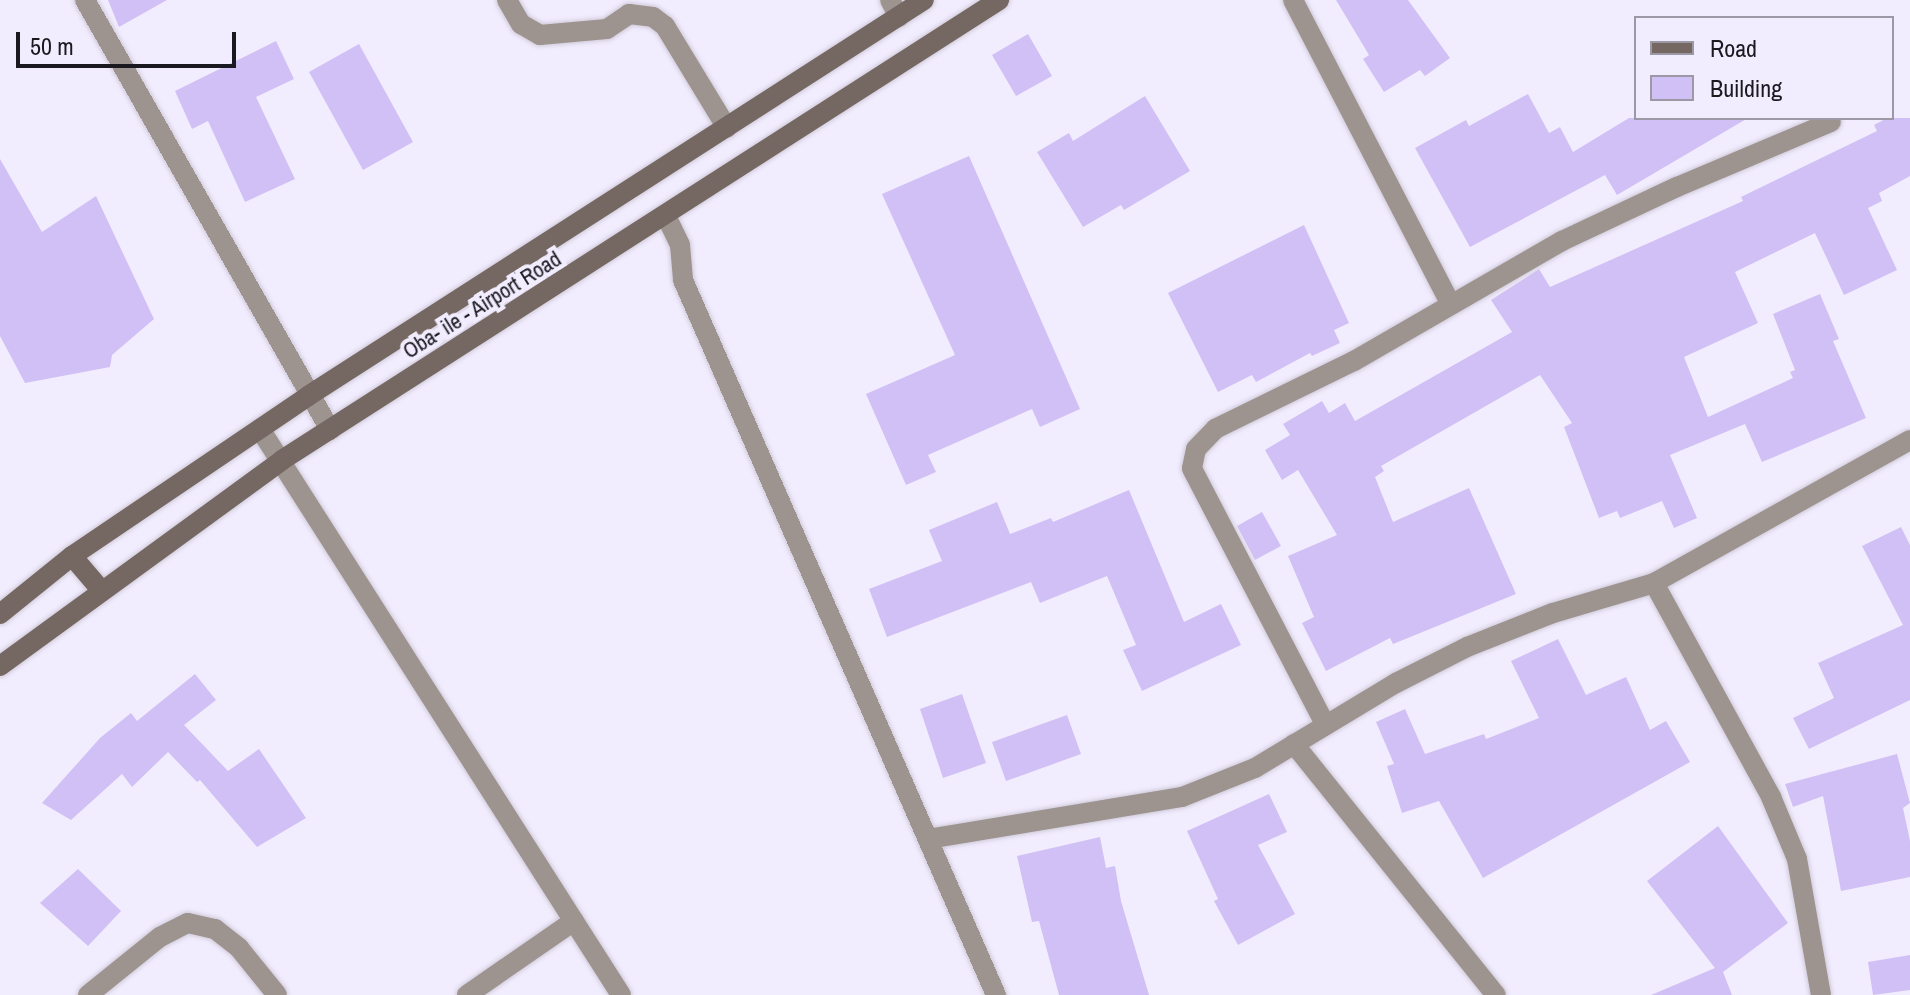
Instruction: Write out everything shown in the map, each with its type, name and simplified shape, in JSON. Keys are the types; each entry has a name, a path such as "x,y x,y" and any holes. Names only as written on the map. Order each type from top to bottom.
{"main road":[{"name":"Oba- ile - Airport Road","path":"2,610 72,556 308,396 727,128 894,8 924,0"},
{"name":"Oba- ile - Airport Road","path":"0,666 282,460 999,0"},
{"path":"72,556 101,590"}],"street":[{"path":"85,0 330,430"},
{"path":"507,0 521,24 540,35 607,29 629,14 653,17 665,26 727,128"},
{"path":"1293,0 1451,305"},
{"path":"1325,724 1192,468 1196,449 1215,429 1354,361 1562,241 1677,187 1831,122"},
{"path":"666,216 680,245 683,280 996,995"},
{"path":"260,429 621,995"},
{"path":"928,839 1182,797 1255,768 1325,724 1467,647 1553,613 1654,583 1910,440"},
{"path":"1654,583 1771,797 1797,859 1821,995"},
{"path":"1294,744 1496,995"},
{"path":"467,995 574,921"},
{"path":"88,995 160,937 188,923 215,929 239,948 277,995"}],"building":[{"path":"108,0 167,0 119,27"},
{"path":"1336,0 1408,0 1450,58 1425,76 1420,70 1384,92 1363,59 1369,55"},
{"path":"1028,34 1052,76 1016,96 992,55"},
{"path":"276,41 294,79 256,97 295,179 245,202 208,121 192,129 175,91"},
{"path":"359,44 413,142 363,170 309,72"},
{"path":"1528,94 1549,133 1560,127 1573,152 1629,118 1745,120 1617,195 1605,175 1470,247 1415,148 1466,120 1469,126"},
{"path":"1145,96 1190,171 1124,210 1121,205 1083,227 1037,152 1069,133 1073,141"},
{"path":"1910,118 1910,176 1879,193 1882,201 1868,208 1897,270 1844,295 1815,233 1735,272 1758,323 1684,357 1708,417 1793,378 1790,372 1795,370 1773,314 1820,294 1839,339 1833,341 1866,418 1762,462 1745,424 1670,455 1697,518 1674,528 1662,501 1620,518 1617,511 1599,518 1564,427 1572,423 1540,375 1381,466 1384,471 1375,477 1393,522 1469,488 1516,594 1393,644 1390,638 1326,671 1302,623 1314,617 1288,556 1337,535 1298,470 1282,480 1265,450 1290,435 1283,424 1322,401 1329,413 1345,403 1355,421 1512,332 1491,300 1539,269 1550,287 1743,201 1741,197 1877,131 1874,125 1883,120"},
{"path":"969,156 1080,409 1040,427 1032,409 928,455 936,472 906,485 866,394 955,355 882,194"},
{"path":"0,159 42,232 96,196 154,319 112,355 110,367 25,383 0,336"},
{"path":"1304,225 1349,323 1334,330 1340,343 1312,356 1310,353 1256,382 1252,375 1218,392 1168,293"},
{"path":"1129,490 1184,622 1221,604 1241,645 1142,691 1123,650 1136,645 1107,576 1040,603 1031,582 887,637 869,589 942,561 929,530 997,502 1010,534 1051,518 1053,522"},
{"path":"1262,512 1281,546 1255,560 1237,526"},
{"path":"1901,527 1910,545 1910,700 1809,749 1793,718 1834,698 1818,663 1903,625 1862,546"},
{"path":"1558,639 1586,695 1626,677 1650,730 1666,721 1690,762 1483,878 1439,801 1402,813 1387,766 1394,764 1376,722 1405,709 1425,754 1484,734 1486,739 1539,718 1511,661"},
{"path":"195,674 216,700 184,725 228,771 259,749 306,818 257,847 200,780 197,782 168,752 132,787 122,774 71,820 42,803 100,738 131,713 137,721"},
{"path":"962,694 986,763 943,778 920,709"},
{"path":"1067,715 1081,754 1006,781 992,742"},
{"path":"1897,754 1910,803 1903,808 1910,841 1910,877 1841,891 1823,796 1793,807 1785,784"},
{"path":"1269,794 1287,832 1258,845 1295,914 1238,945 1214,901 1218,899 1187,831"},
{"path":"1718,826 1788,923 1723,972 1732,995 1651,995 1715,968 1647,881"},
{"path":"1100,837 1106,868 1115,866 1121,901 1149,995 1059,995 1039,921 1032,922 1017,856"},
{"path":"78,869 121,911 88,946 40,903"},
{"path":"1910,955 1910,990 1873,995 1868,962"}]}
